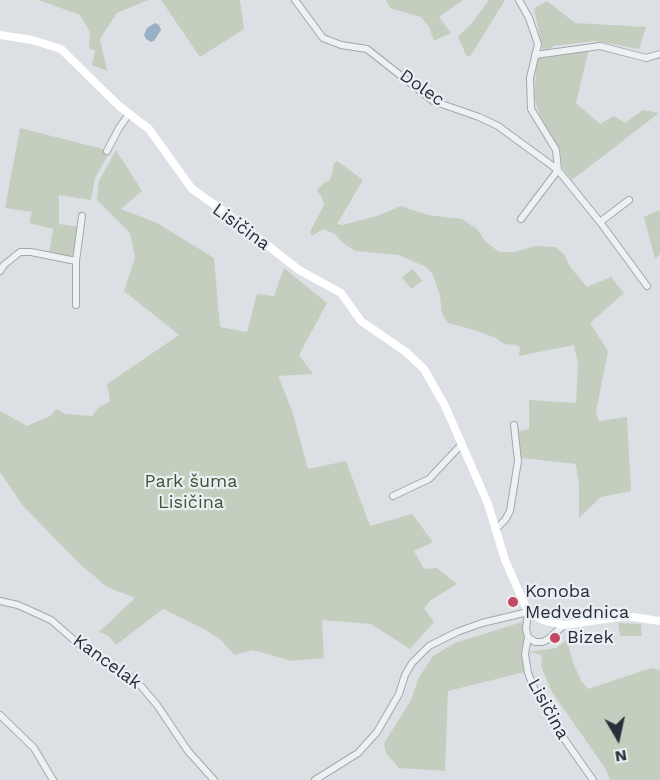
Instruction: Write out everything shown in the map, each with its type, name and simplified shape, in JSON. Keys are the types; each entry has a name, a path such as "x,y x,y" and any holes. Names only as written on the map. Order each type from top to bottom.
{"street":[{"name":"Dolec","path":"295,0 323,38 341,45 367,49 434,101 498,126 558,170 647,286"},
{"path":"519,0 534,30 538,44 530,78 531,109 556,150 558,170 521,219"},
{"name":"Lisičina","path":"0,35 54,45 61,49 129,114 149,129 192,189 299,270 341,293 362,321 411,356 424,369 435,386 488,504 505,560 528,612 526,664 536,693 571,751 593,780"},
{"path":"535,56 600,46 646,58 660,54"},
{"path":"107,151 129,114"},
{"path":"600,222 629,200"},
{"path":"76,305 76,261 82,216"},
{"path":"0,271 20,252 76,261"},
{"path":"496,529 510,511 518,461 514,425"},
{"path":"393,496 429,479 461,445"},
{"name":"Kancelak","path":"0,601 18,605 51,620 90,654 135,679 158,705 188,751 214,780"},
{"path":"315,780 358,753 377,732 395,703 412,663 429,646 457,632 482,623 528,612 543,620 564,625 626,616 660,621"},
{"path":"528,636 535,642 542,642 564,625"},
{"path":"0,715 34,748 53,780"}],"green space":[{"path":"39,0 148,0 117,13 100,39 107,71 92,65 95,51 89,48 90,32 80,15"},
{"path":"161,0 240,0 244,29 200,57"},
{"path":"386,0 463,0 439,17 451,33 434,41 429,27 421,17 390,8"},
{"path":"489,0 505,0 471,55 467,57 458,37"},
{"path":"547,1 575,23 646,27 639,49 596,41 553,46 544,56 534,8"},
{"path":"589,49 576,103 600,124 614,116 625,123 643,110 659,113 572,180 562,167 561,154 542,122 534,98 537,58"},
{"path":"20,128 103,149 109,153 95,178 91,200 59,195 59,224 80,227 78,258 49,254 53,229 29,223 32,212 5,208"},
{"name":"Park šuma Lisičina","path":"116,150 142,191 121,209 157,223 214,258 220,327 247,332 257,294 274,296 284,268 327,303 299,355 313,374 278,376 292,410 308,469 346,461 370,526 412,514 433,542 414,551 424,569 437,568 457,584 431,600 424,608 434,622 410,649 371,624 322,620 324,658 291,661 253,650 234,655 221,640 163,609 116,645 109,636 99,632 135,598 107,587 80,564 23,506 0,472 0,411 27,426 50,416 57,409 65,414 92,416 98,408 110,401 107,384 179,335 124,291 135,258 130,233 97,200 99,181"},
{"path":"337,161 363,180 337,224 342,225 377,216 401,206 428,215 462,219 477,229 485,241 499,252 515,252 535,246 555,247 564,254 571,268 587,287 611,277 624,293 590,323 608,351 596,412 599,421 627,417 631,491 601,497 579,518 576,464 522,458 516,432 529,429 529,400 576,403 578,364 574,345 519,356 520,347 516,345 504,344 496,338 448,323 442,314 440,295 432,273 426,267 399,255 356,251 344,244 335,234 323,229 312,236 310,232 324,205 317,190 329,181 334,163"},
{"path":"660,210 660,254 655,259 644,217"},
{"path":"413,269 422,281 411,289 402,277"},
{"path":"522,622 529,671 448,691 445,771 399,768 386,753 384,743 410,702 419,677 433,656 455,643"},
{"path":"618,623 641,624 642,636 620,636"},
{"path":"567,640 573,663 588,689 651,668 660,670 660,780 610,780 605,768 552,692 541,666 542,655 529,652 556,648"}],"water":[{"path":"155,23 161,30 151,42 144,35 147,28"}],"place":[{"name":"Konoba Medvednica","path":"513,602"},
{"name":"Bizek","path":"555,638"}]}
